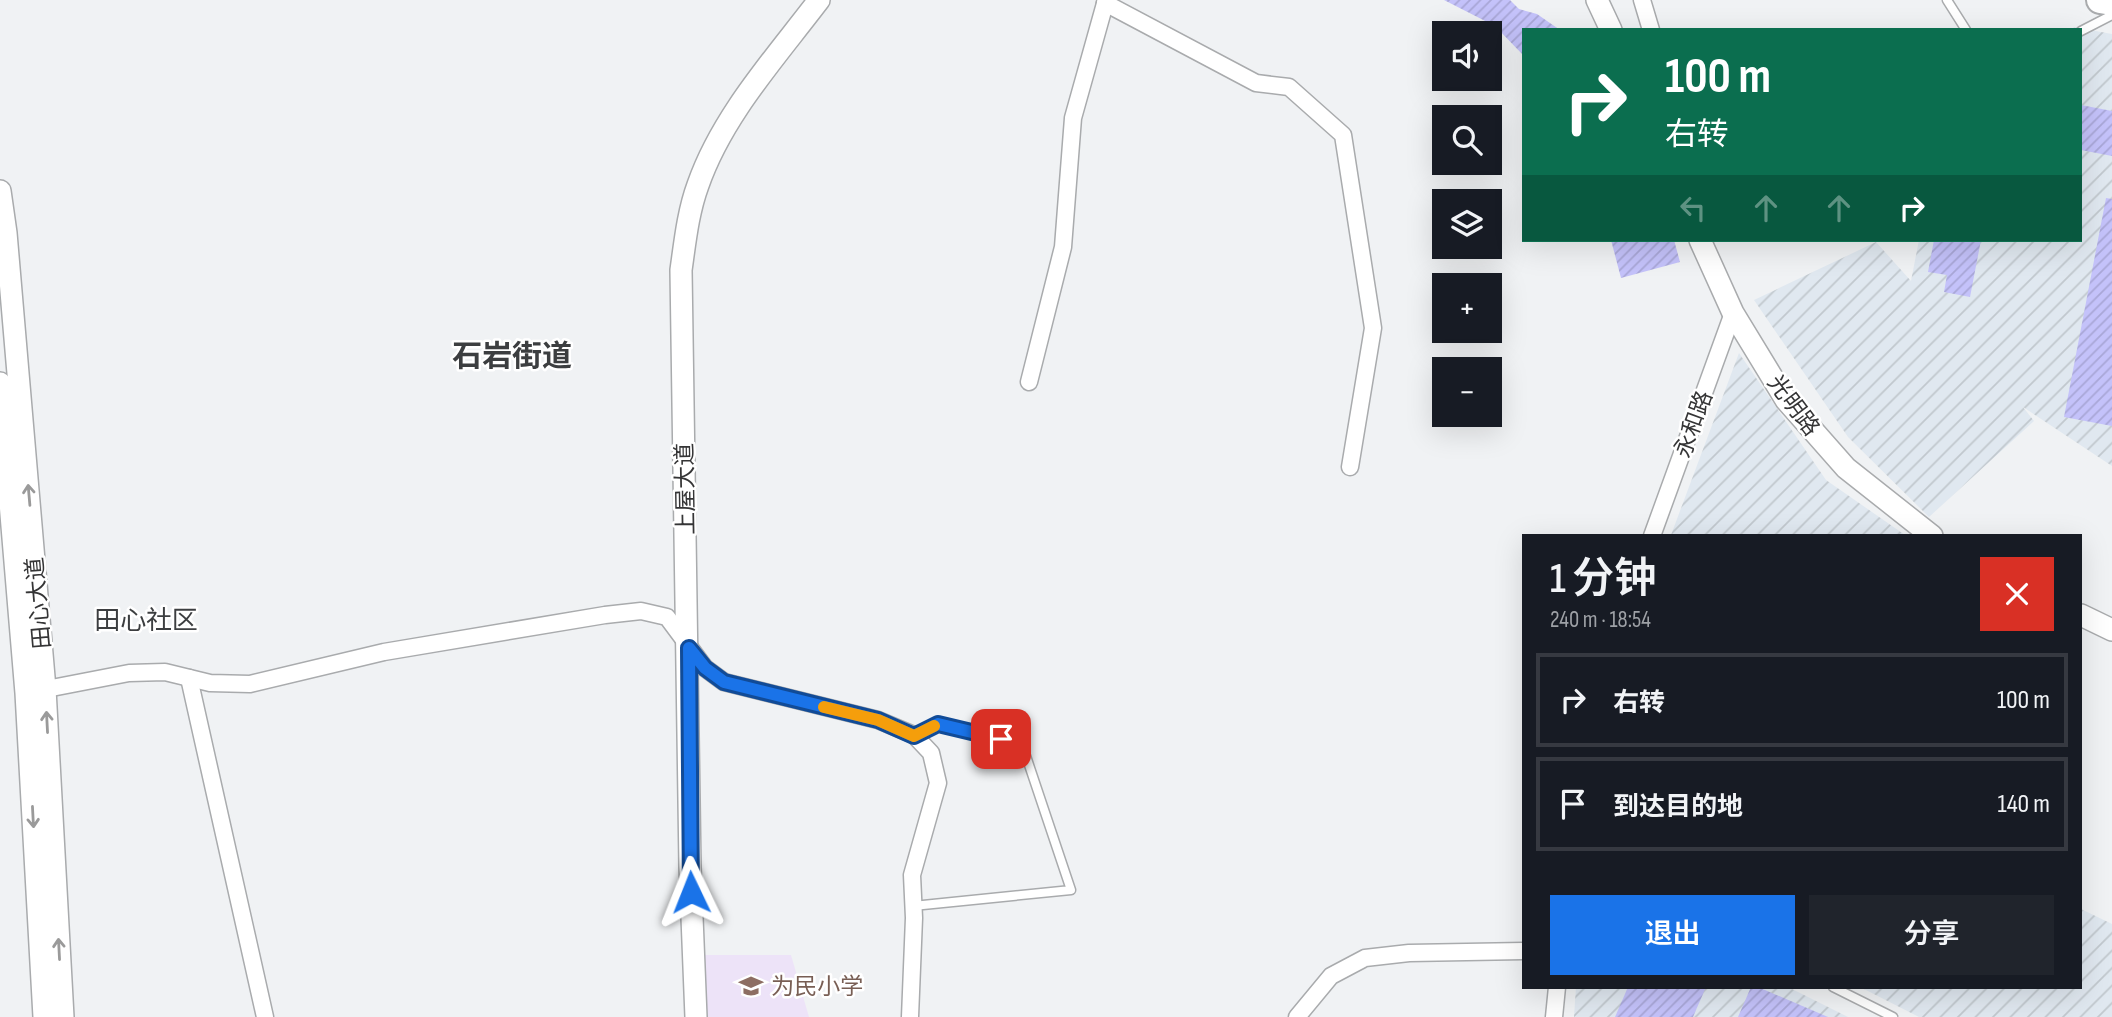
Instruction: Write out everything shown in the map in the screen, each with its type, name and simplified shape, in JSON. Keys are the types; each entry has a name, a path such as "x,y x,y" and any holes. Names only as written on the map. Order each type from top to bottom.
{"main road":[{"path":"2100,0 2112,2"}],"street":[{"name":"上屋大道","path":"696,1017 681,270 697,187 708,159 762,75 819,0"},
{"path":"1597,0 1610,28"},
{"path":"1642,0 1650,28"},
{"path":"1029,382 1063,247 1073,118 1106,2 1256,83 1289,87 1343,135 1373,328 1350,467"},
{"name":"田心大道","path":"0,191 6,233 36,691 63,1017"},
{"name":"光明路","path":"1701,242 1734,313 1786,400 1855,476 1929,534"},
{"name":"永和路","path":"1653,534 1734,313"},
{"name":"田心大道","path":"0,383 1,416 36,691 44,1017"},
{"path":"36,691 129,673 164,672 210,683 250,684 384,652 641,611 667,617 705,668 724,682 878,720 914,736 931,753 938,783 912,875 910,1017"},
{"path":"2082,615 2112,630"},
{"path":"189,678 265,1017"},
{"path":"1297,1017 1331,976 1365,958 1409,953 1522,951"},
{"path":"1555,1017 1557,989"}],"lane":[{"path":"1948,0 1965,28"},
{"path":"2082,30 2112,15"},
{"path":"913,906 1070,890 1022,744 938,724 914,736"},
{"path":"1837,989 1893,1017"}],"shaded area":[{"path":"2082,28 2112,34 2112,466 2023,407 2034,421 1929,517 1848,437 1754,300 1876,242 1911,281 1919,242 2082,242"},
{"path":"1739,353 1826,480 1904,534 1671,534"},
{"path":"2082,909 2112,924 2112,1017 1919,1017 1864,989 2082,989"},
{"name":"为民小学","path":"701,955 791,955 809,1017 704,1017"},
{"path":"1576,989 1792,989 1848,1017 1574,1017"}],"building":[{"path":"1444,0 1510,0 1519,9 1537,14 1557,28 1522,28 1522,54 1502,33 1502,21 1485,21"},
{"path":"2082,105 2112,111 2112,156 2082,150"},
{"path":"2106,198 2112,199 2112,426 2064,417"},
{"path":"1612,242 1675,242 1680,262 1621,278"},
{"path":"1934,242 1981,242 1970,297 1944,292 1947,275 1928,272"},
{"path":"1627,989 1705,989 1693,1017 1615,1017"},
{"path":"1750,989 1763,989 1828,1017 1738,1017"}],"slow traffic":[{"path":"824,707 878,720 914,736 934,726"}],"place":[{"name":"为民小学","path":"751,986"}],"district":[{"name":"石岩街道","path":"512,356"},
{"name":"田心社区","path":"146,620"}],"route":[{"path":"691,892 689,648 705,668 724,682 878,720 914,736 938,724 1001,739"}]}
